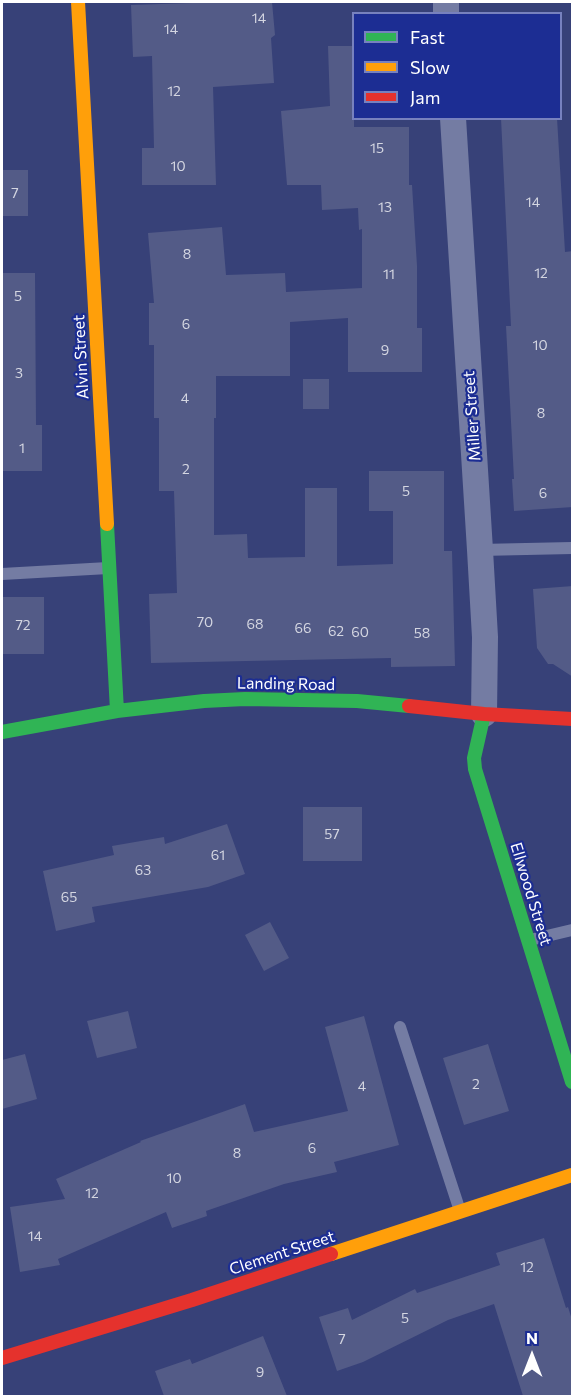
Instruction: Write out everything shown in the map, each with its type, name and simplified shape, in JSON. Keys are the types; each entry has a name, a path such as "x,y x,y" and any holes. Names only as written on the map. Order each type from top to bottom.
{"street":[{"name":"Alvin Street","path":"78,2 117,711"},
{"name":"Miller Street","path":"453,120 480,550 484,637 484,714"},
{"name":"Landing Road","path":"2,732 117,711 204,701 245,699 357,701 484,714 573,719"},
{"name":"Ellwood Street","path":"484,714 474,758 475,769 573,1082"},
{"name":"Clement Street","path":"2,1358 192,1300 573,1175"}],"lane":[{"path":"480,550 573,548"},
{"path":"2,574 110,568"},
{"path":"528,941 573,930"},
{"path":"400,1027 460,1212"}],"building":[{"path":"272,2 275,35 271,38 274,83 213,87 216,185 142,185 142,148 154,148 152,56 133,57 131,5"},
{"path":"328,46 352,46 352,120 354,120 354,127 409,127 409,185 412,185 417,266 417,328 422,328 422,372 348,372 348,318 290,322 290,376 216,376 214,535 247,534 248,558 305,557 305,488 337,488 337,566 393,564 393,511 369,511 369,471 444,471 444,551 452,551 455,666 391,667 391,658 151,663 149,594 177,593 174,491 159,491 159,418 154,418 154,345 149,345 149,303 154,303 148,233 222,227 226,275 285,273 286,292 362,288 362,229 359,230 358,208 322,210 321,185 287,185 281,111 330,106"},
{"path":"501,120 557,120 565,252 573,251 573,507 514,511 506,326 511,326"},
{"path":"2,170 28,170 28,216 2,216"},
{"path":"2,273 35,273 36,425 42,425 42,471 2,471"},
{"path":"303,379 329,379 329,409 303,409"},
{"path":"573,586 573,677 553,664 548,664 537,648 533,589"},
{"path":"2,597 44,597 44,654 2,654"},
{"path":"303,807 362,807 362,861 303,861"},
{"path":"227,824 245,874 208,887 92,907 95,922 56,931 43,871 114,855 112,846 164,837 165,844"},
{"path":"270,922 289,958 264,971 245,935"},
{"path":"128,1011 137,1048 97,1058 87,1021"},
{"path":"364,1016 399,1145 334,1162 337,1172 284,1184 206,1211 207,1216 172,1228 166,1212 58,1259 60,1265 20,1272 10,1207 65,1199 56,1179 140,1141 245,1104 254,1132 348,1111 325,1027"},
{"path":"488,1044 509,1111 464,1125 443,1058"},
{"path":"25,1054 37,1099 2,1109 2,1060"},
{"path":"544,1238 573,1323 573,1396 523,1396 494,1304 448,1320 363,1362 337,1371 319,1317 348,1308 352,1320 415,1289 417,1293 500,1265 496,1253"},
{"path":"263,1336 287,1396 164,1396 155,1371 190,1359 192,1364"}],"traffic: fast":[{"path":"107,524 117,711"},
{"path":"2,732 117,711 204,701 245,699 357,701 409,706"},
{"path":"484,714 474,758 475,769 572,1082"}],"traffic: slow":[{"path":"78,2 107,524"},
{"path":"331,1254 572,1175"}],"traffic: jam":[{"path":"409,706 484,714 572,719"},
{"path":"2,1358 192,1300 331,1254"}]}
